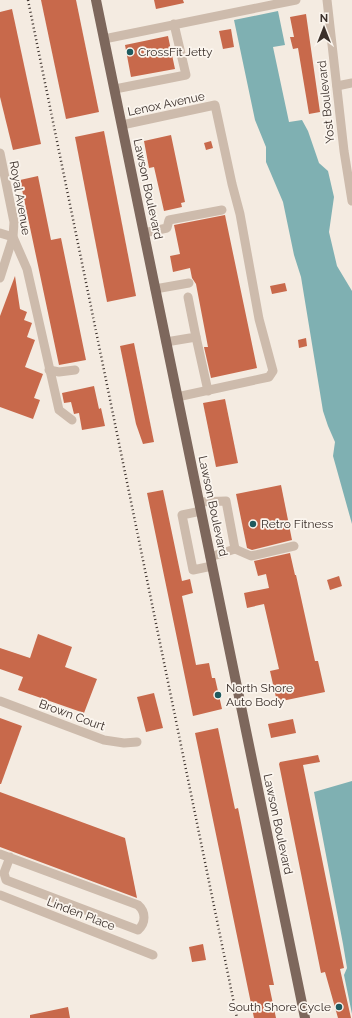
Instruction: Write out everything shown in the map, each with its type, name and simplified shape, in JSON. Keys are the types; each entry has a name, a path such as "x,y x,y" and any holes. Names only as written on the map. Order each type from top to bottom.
{"main road":[{"name":"Lawson Boulevard","path":"96,0 305,1018"}],"street":[{"path":"104,39 296,0"},
{"name":"Yost Boulevard","path":"327,0 352,201"},
{"path":"115,90 186,75 174,24"},
{"path":"337,86 352,83"},
{"name":"Lenox Avenue","path":"122,125 215,105 240,214 258,319 273,371 269,378 208,391"},
{"name":"Royal Avenue","path":"0,153 14,222 13,237 27,269 59,410 72,420"},
{"path":"144,233 167,228 170,220 222,210"},
{"path":"0,233 13,237 0,278"},
{"path":"155,288 189,283"},
{"path":"178,397 208,391 188,297"},
{"path":"166,342 196,337"},
{"path":"49,370 59,372 75,370"},
{"path":"226,501 235,549 193,570 182,515 200,506 226,501"},
{"path":"235,549 251,556 294,546"},
{"name":"Brown Court","path":"0,701 104,740 114,742 137,742"},
{"path":"0,854 10,857 138,905 143,910 144,915 142,926 138,930 6,880 4,873 10,857"},
{"name":"Linden Place","path":"0,895 153,955"}],"water":[{"path":"278,11 285,45 273,47 289,122 302,120 308,131 319,163 328,171 334,197 329,232 337,266 352,291 352,524 333,456 335,442 323,411 301,277 294,255 283,202 266,162 266,147 255,120 234,20"},
{"path":"352,781 352,1014 344,975 347,968 343,944 314,792"}],"building":[{"path":"41,0 76,0 99,112 66,119"},
{"path":"154,0 183,0 184,3 156,9"},
{"path":"12,9 41,144 13,150 0,97 0,12"},
{"path":"306,14 320,112 309,114 298,48 293,49 290,37 294,37 290,17"},
{"path":"231,29 234,47 223,49 219,31"},
{"path":"168,36 175,69 131,77 125,45"},
{"path":"104,131 136,296 107,302 75,137"},
{"path":"171,135 185,202 181,203 182,207 164,211 154,167 149,168 144,141"},
{"path":"211,141 213,148 206,150 204,143"},
{"path":"38,176 51,240 61,238 86,360 59,365 20,180"},
{"path":"225,215 257,368 211,378 204,347 208,347 196,284 192,278 190,268 173,272 170,256 180,254 174,225"},
{"path":"15,276 20,309 27,312 24,320 32,323 27,337 35,340 25,367 43,374 34,398 40,400 33,419 0,407 0,316"},
{"path":"285,283 287,291 272,294 270,286"},
{"path":"306,338 307,346 299,348 298,340"},
{"path":"134,343 154,442 143,444 136,424 120,346"},
{"path":"94,386 99,409 101,408 105,426 82,430 79,413 74,414 71,402 64,403 62,393"},
{"path":"225,399 238,463 216,467 203,403"},
{"path":"281,485 292,540 252,550 247,548 236,494"},
{"path":"163,490 182,581 190,579 193,593 182,596 196,665 209,663 212,678 215,678 222,709 193,716 147,493"},
{"path":"290,553 315,661 318,661 325,692 277,702 270,671 279,669 264,604 247,608 244,593 269,588 266,574 258,576 254,561"},
{"path":"339,576 342,586 330,590 327,580"},
{"path":"38,634 72,647 65,667 97,679 84,713 18,690 23,677 0,669 0,648 30,658"},
{"path":"154,693 163,728 146,732 137,697"},
{"path":"0,718 22,726 1,784 0,784"},
{"path":"293,719 296,733 271,738 268,724"},
{"path":"218,728 235,809 238,808 274,985 269,985 276,1018 254,1018 195,733"},
{"path":"318,755 320,762 303,765 344,968 340,969 351,1018 338,1018 325,972 321,973 279,764 280,762"},
{"path":"0,792 125,838 137,898 0,847"},
{"path":"203,944 206,960 192,962 189,947"},
{"path":"68,1007 70,1018 30,1018 30,1015"}],"railway":[{"path":"28,0 237,1018"}],"place":[{"name":"CrossFit Jetty","path":"130,52"},
{"name":"Retro Fitness","path":"253,524"},
{"name":"North Shore Auto Body","path":"218,695"},
{"name":"South Shore Cycle","path":"339,1007"}]}
